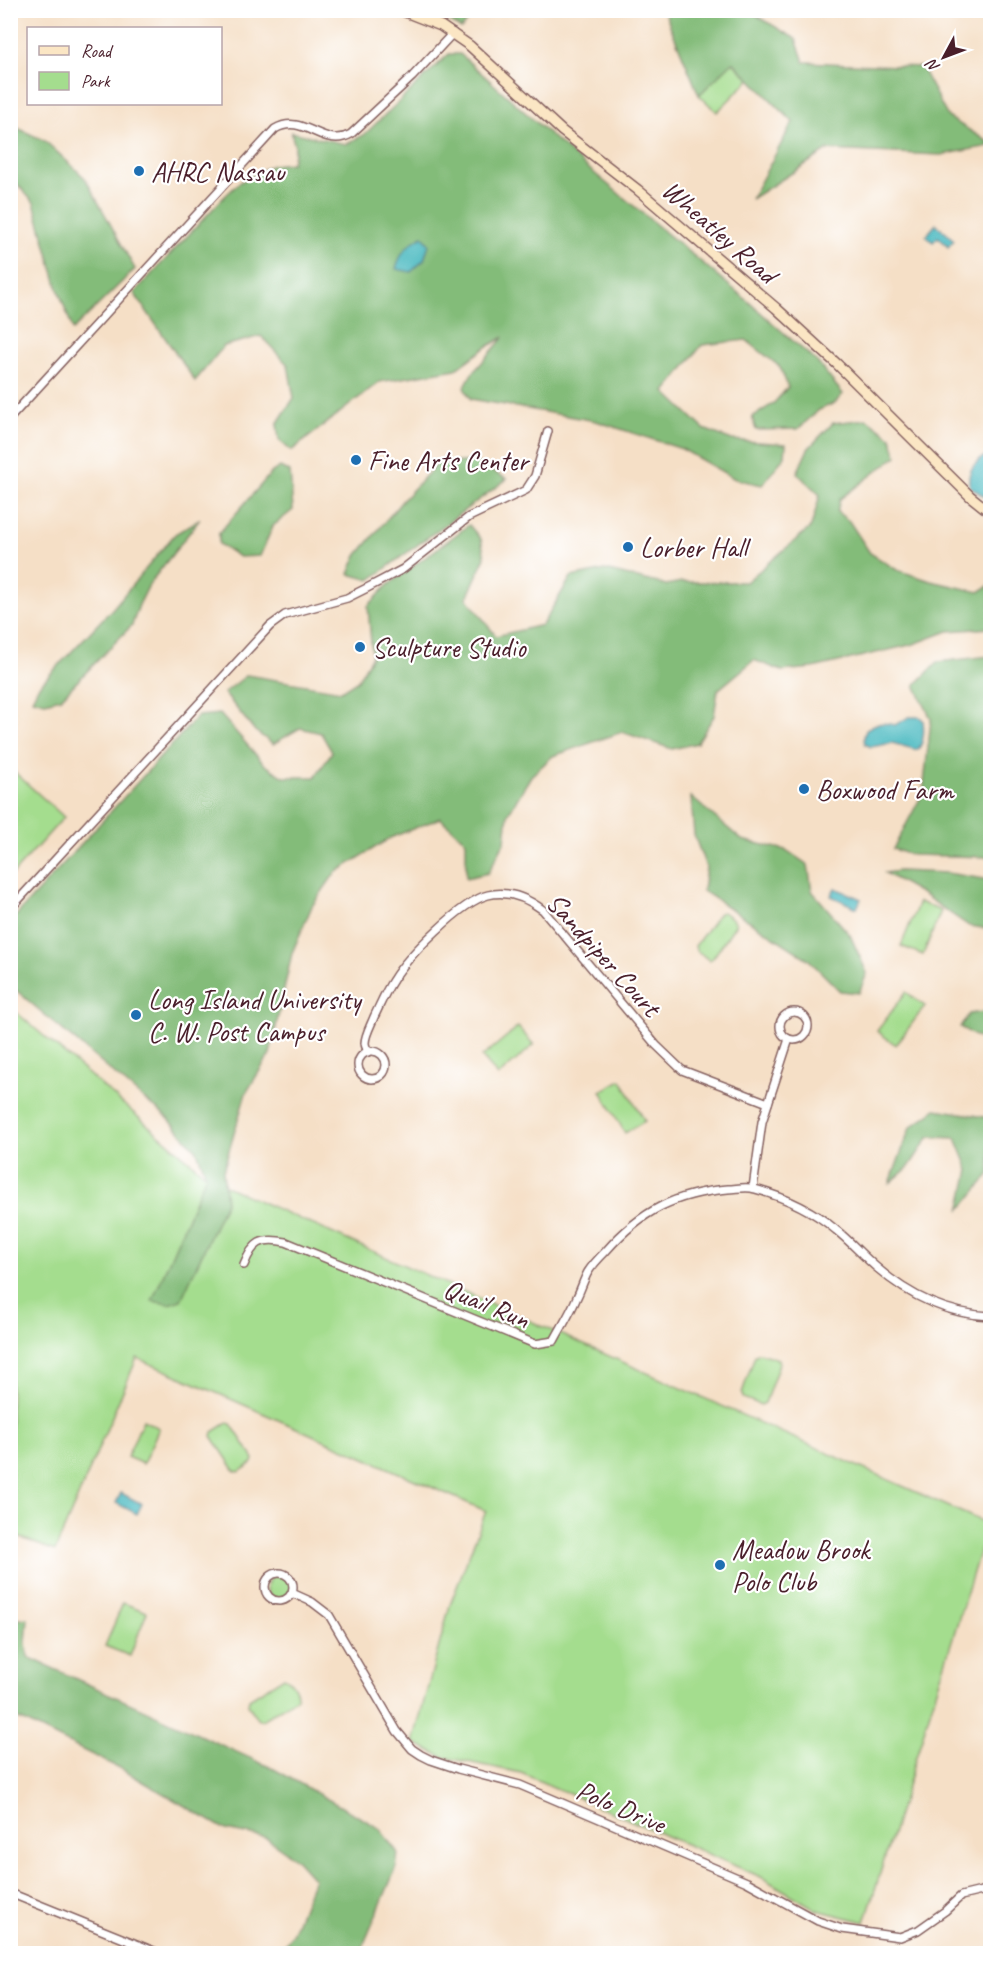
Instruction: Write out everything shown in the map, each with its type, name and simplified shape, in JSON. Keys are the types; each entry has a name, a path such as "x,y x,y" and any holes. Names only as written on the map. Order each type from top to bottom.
{"main road":[{"name":"Wheatley Road","path":"400,10 453,33 470,46 562,131 638,190 776,308 837,364 970,496 990,512"}],"street":[{"path":"428,21 435,10"},
{"path":"10,418 274,129 283,124 293,123 334,139 343,139 412,77 453,33"},
{"path":"10,909 270,626 285,615 347,598 403,569 469,516 526,490 536,476 548,431"},
{"name":"Sandpiper Court","path":"368,1052 365,1043 369,1028 393,979 413,955 471,902 488,894 507,893 530,900 543,910 653,1042 675,1065 700,1078 768,1103"},
{"path":"792,1013 801,1014 808,1025 806,1034 798,1040 789,1039 785,1037 781,1029 782,1021 792,1013"},
{"path":"753,1188 762,1122 789,1039"},
{"name":"Sandpiper Court","path":"368,1052 381,1054 386,1062 385,1071 378,1078 365,1077 360,1070 361,1058 368,1052"},
{"name":"Quail Run","path":"244,1265 253,1247 264,1240 286,1242 535,1344 554,1341 588,1272 615,1241 635,1223 656,1208 677,1198 705,1191 753,1188 792,1202 818,1215 874,1266 907,1290 935,1305 958,1312 990,1316"},
{"name":"Polo Drive","path":"282,1573 292,1583 292,1593 281,1601 273,1600 264,1589 266,1580 273,1574 282,1573"},
{"name":"Polo Drive","path":"292,1593 312,1602 329,1615 397,1731 412,1749 431,1760 520,1785 747,1882 818,1922 842,1929 890,1936 908,1935 934,1919 961,1896 990,1889"},
{"path":"10,1893 161,1953"}],"green space":[{"path":"447,10 477,11 461,29 442,16"},
{"path":"664,11 749,11 796,39 804,62 921,67 948,117 990,143 990,146 941,155 828,150 751,199 793,122 733,62 699,95"},
{"path":"449,54 460,54 575,157 742,296 817,362 843,394 835,403 819,410 798,429 756,430 752,417 773,404 788,387 780,367 746,340 702,345 665,392 704,429 732,440 786,444 785,456 762,485 735,479 682,449 596,421 471,399 464,388 471,375 504,337 456,369 379,382 291,451 279,440 277,424 294,398 288,365 261,336 224,346 195,381 134,293 240,182 272,165 292,163 295,147 291,132 346,144 364,135"},
{"path":"732,62 750,79 717,112 699,95"},
{"path":"11,125 45,141 85,178 135,269 73,330 58,289 34,203 11,177"},
{"path":"867,419 891,437 897,456 840,499 837,512 849,521 870,553 897,570 931,581 979,592 990,585 990,628 948,631 914,644 813,668 782,671 754,660 718,690 714,716 697,743 672,749 622,732 553,756 531,776 508,814 505,841 488,873 466,878 466,841 440,818 390,838 335,873 312,906 292,953 270,1054 246,1093 223,1171 226,1202 181,1300 169,1304 152,1301 206,1175 197,1151 167,1117 11,986 11,921 198,716 220,714 265,765 284,777 315,777 332,752 321,733 300,728 273,744 255,731 224,693 247,675 341,691 358,680 372,656 368,606 388,585 469,525 481,539 485,557 467,598 496,636 542,625 571,577 605,570 666,585 682,582 746,582 811,527 820,495 797,473 808,449 833,423"},
{"path":"474,461 507,479 370,580 349,574 356,557 402,501 437,464"},
{"path":"280,467 290,472 293,510 273,526 260,556 239,557 219,544 219,533 272,472"},
{"path":"200,519 150,583 132,625 61,698 45,702 32,699 38,687 113,608 175,534"},
{"path":"990,656 990,857 912,855 893,849 923,793 931,719 915,685 938,662"},
{"path":"11,769 64,817 10,876"},
{"path":"691,797 742,840 786,850 808,865 812,891 850,935 867,973 859,993 840,991 808,959 703,891 706,867 694,835"},
{"path":"899,871 947,873 990,880 990,929 969,926 922,894 885,873"},
{"path":"919,902 941,911 923,955 901,946"},
{"path":"723,912 736,924 713,958 709,960 696,950 695,946 719,913"},
{"path":"906,992 925,1006 896,1045 877,1031"},
{"name":"Meadow Brook Polo Club","path":"10,1007 212,1180 988,1524 865,1922 817,1910 761,1877 521,1773 443,1757 413,1742 450,1605 486,1511 137,1358 55,1551 11,1534"},
{"path":"990,1011 990,1045 960,1027 969,1014"},
{"path":"518,1027 534,1045 498,1076 482,1057"},
{"path":"621,1080 645,1121 625,1133 601,1091"},
{"path":"936,1109 990,1118 990,1174 960,1210 969,1170 956,1138 929,1137 909,1167 890,1183 910,1128"},
{"path":"760,1353 778,1359 779,1364 765,1403 761,1405 743,1398 742,1393 755,1355"},
{"path":"143,1420 159,1428 143,1464 127,1457"},
{"path":"227,1423 231,1424 254,1459 253,1463 239,1472 235,1471 212,1436 213,1432"},
{"path":"279,1575 288,1578 291,1587 288,1596 279,1599 270,1596 267,1587 270,1578"},
{"path":"123,1603 147,1612 130,1656 105,1646"},
{"path":"28,1618 26,1643 28,1657 274,1769 379,1828 398,1853 396,1868 360,1953 280,1953 293,1932 314,1879 296,1859 266,1838 226,1830 123,1770 15,1718 10,1708 11,1627 14,1620"},
{"path":"284,1677 294,1686 297,1698 262,1720 257,1719 248,1704 249,1699"}],"water":[{"path":"936,224 954,240 948,247 938,237 933,242 926,236"},
{"path":"423,236 429,244 424,260 411,272 396,269 405,249"},
{"path":"990,454 990,500 970,487 969,476 973,466"},
{"path":"909,717 920,717 923,720 922,740 917,750 892,743 871,747 865,744 864,737 868,728 883,723 895,725"},
{"path":"835,888 861,899 857,908 831,896"},
{"path":"121,1493 142,1504 137,1514 116,1503"}],"place":[{"name":"AHRC Nassau","path":"139,171"},
{"name":"Fine Arts Center","path":"356,460"},
{"name":"Lorber Hall","path":"628,547"},
{"name":"Sculpture Studio","path":"360,647"},
{"name":"Boxwood Farm","path":"804,789"},
{"name":"Long Island University C. W. Post Campus","path":"136,1015"},
{"name":"Meadow Brook Polo Club","path":"720,1565"}]}
